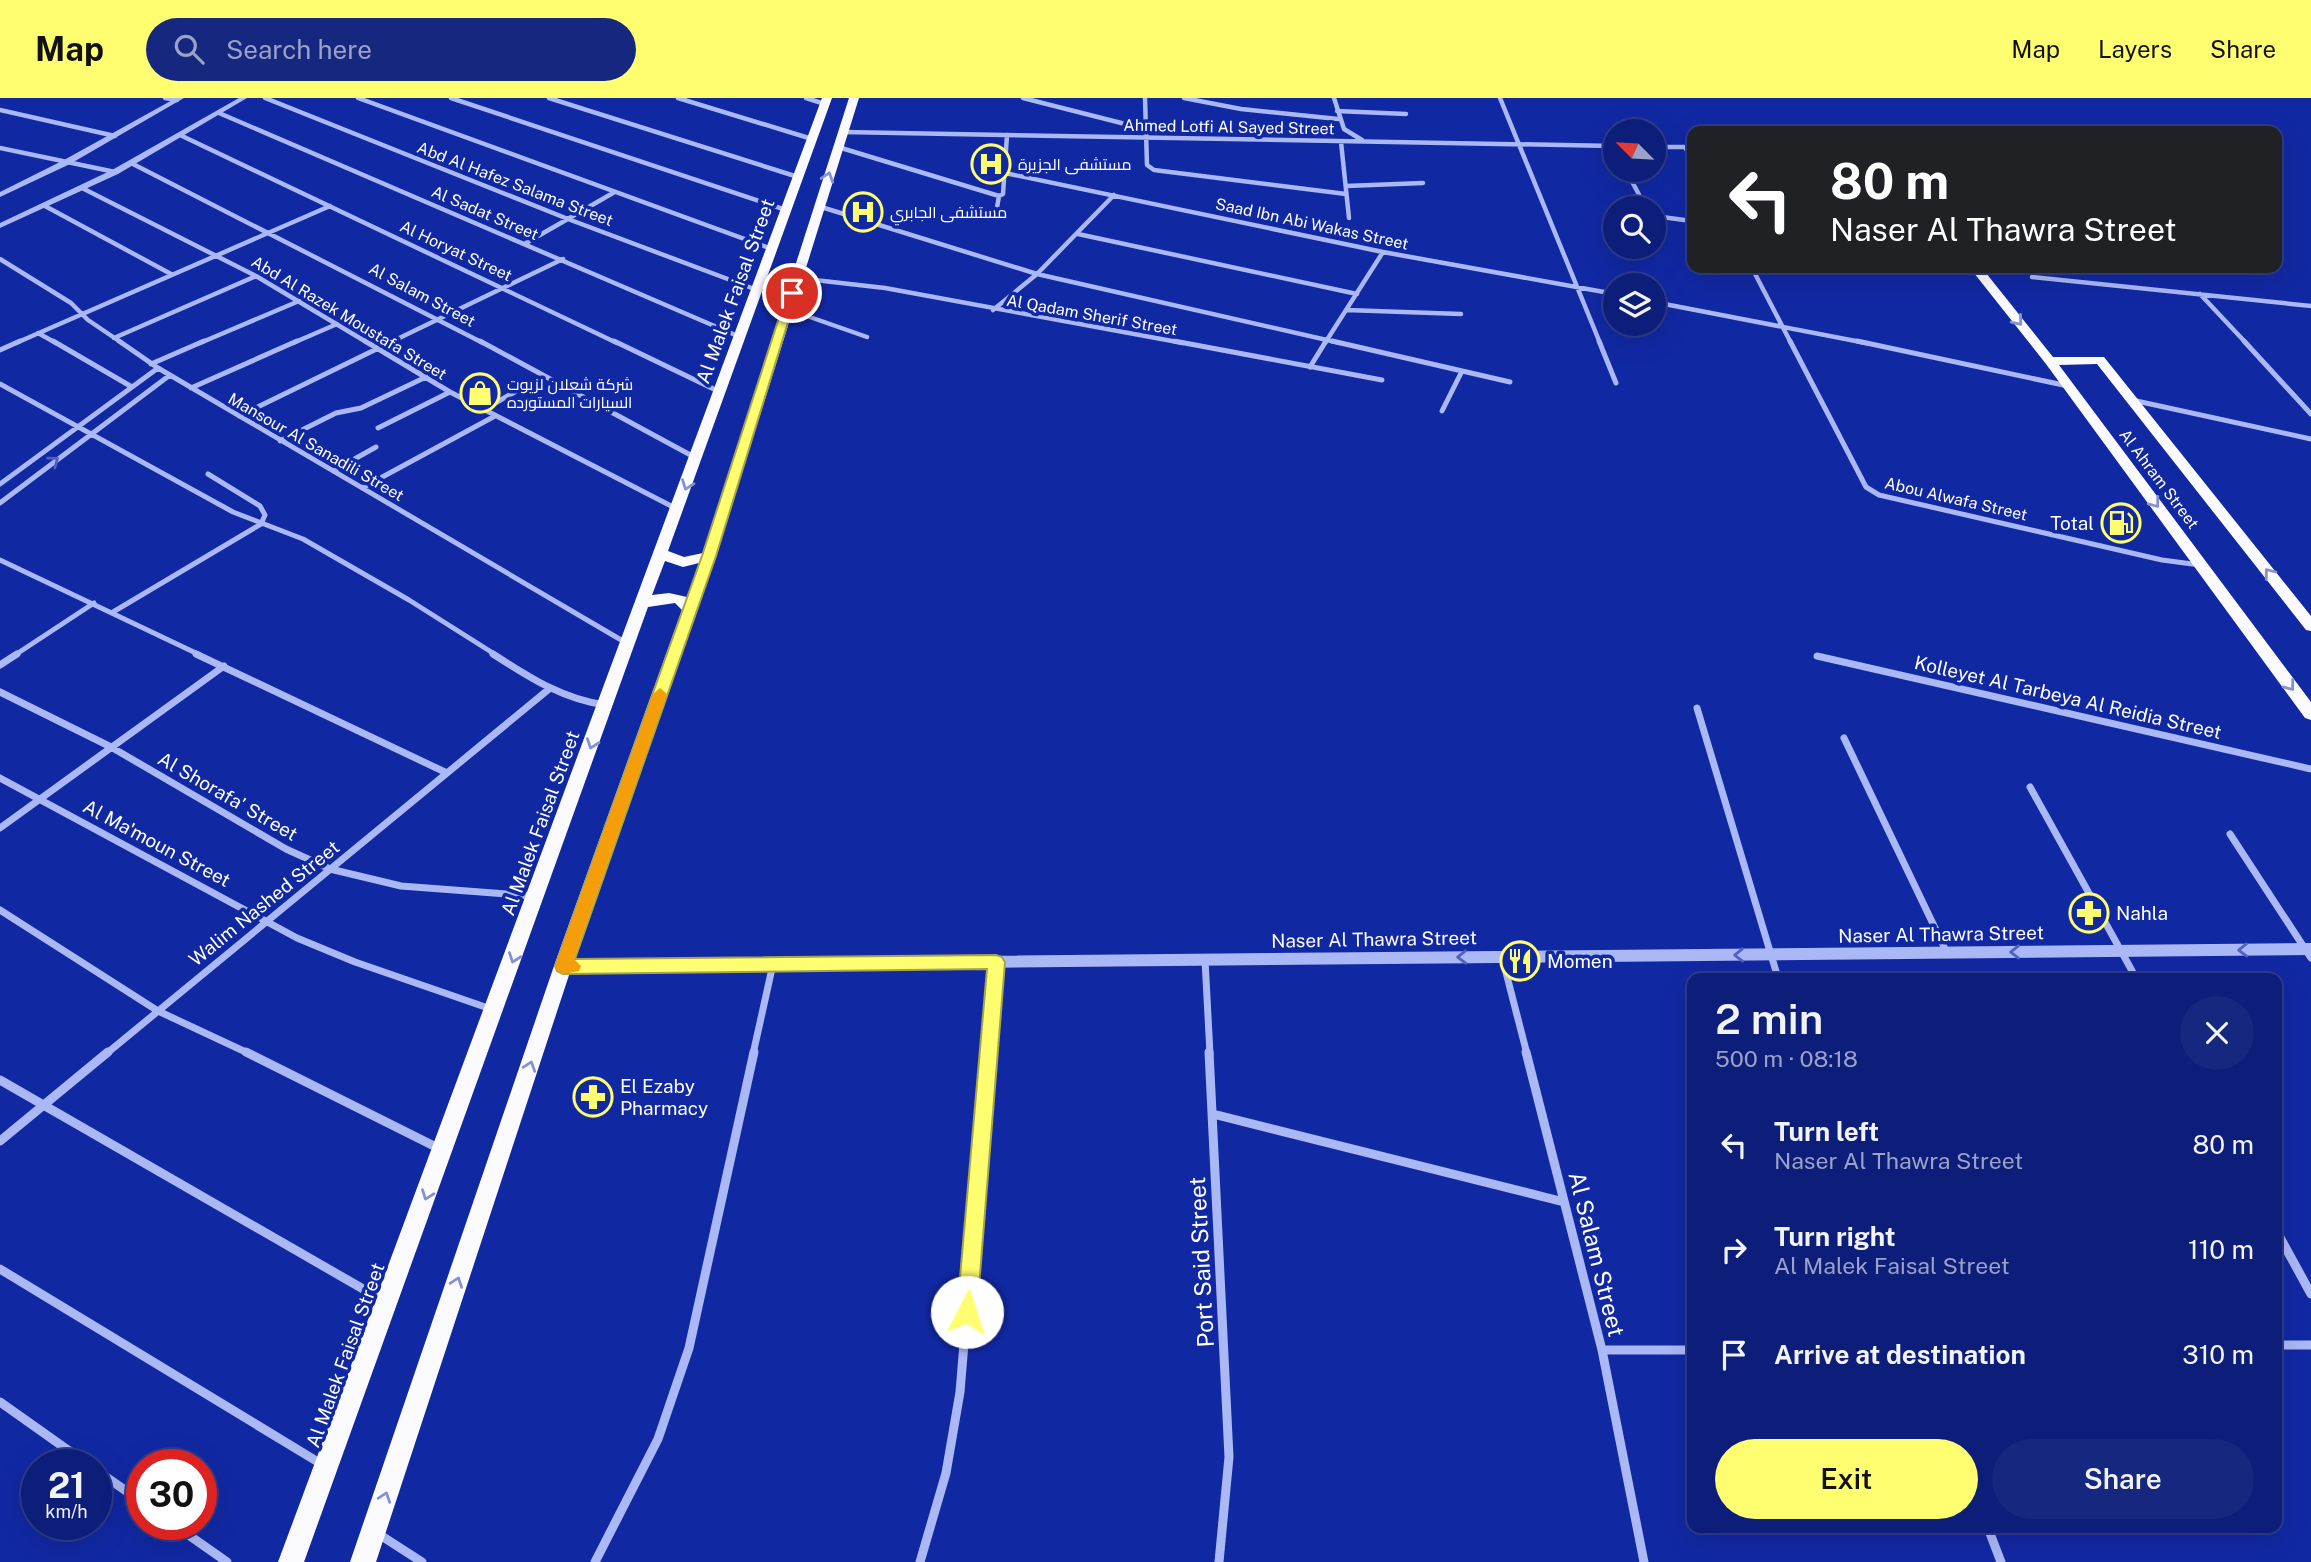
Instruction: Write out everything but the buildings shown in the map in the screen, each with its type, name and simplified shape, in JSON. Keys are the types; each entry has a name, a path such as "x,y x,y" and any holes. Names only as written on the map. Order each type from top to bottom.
{"main road":[{"path":"363,1562 563,966 709,556 854,98"},
{"name":"Al Malek Faisal Street","path":"291,1562 826,101"},
{"name":"Al Ahram Street","path":"1980,273 2050,361 2311,713"},
{"name":"Al Ahram Street","path":"2050,361 2100,360 2311,626"},
{"path":"661,554 683,562 709,556"},
{"path":"643,603 674,598 681,600 690,609"}],"street":[{"path":"165,98 179,99"},
{"path":"0,226 115,172 244,98"},
{"name":"Abd Al Hafez Salama Street","path":"265,98 568,219 757,290"},
{"path":"358,98 772,249"},
{"path":"450,98 786,210"},
{"path":"550,98 798,177"},
{"path":"678,98 812,139"},
{"path":"806,98 826,101"},
{"path":"1023,98 1145,129"},
{"path":"1145,98 1147,165 1154,170 1346,194"},
{"path":"1184,98 1241,108 1338,119"},
{"path":"1334,98 1340,126 1347,133 1374,142"},
{"path":"1500,98 1616,383"},
{"path":"0,195 67,162 179,99"},
{"path":"0,110 115,136"},
{"path":"1337,111 1406,114"},
{"name":"Al Sadat Street","path":"219,113 740,337"},
{"name":"Al Horyat Street","path":"180,135 721,392"},
{"path":"995,219 999,196 1003,194 1007,135"},
{"name":"Ahmed Lotfi Al Sayed Street","path":"841,140 1007,135 1603,147"},
{"path":"841,140 999,196"},
{"path":"1341,142 1349,218"},
{"path":"1666,147 1685,147 1687,150"},
{"path":"0,148 115,172"},
{"name":"Al Salam Street","path":"131,163 440,320 696,458"},
{"name":"Saad Ibn Abi Wakas Street","path":"1005,173 1383,252 1603,292"},
{"path":"1346,186 1423,183"},
{"name":"Abd Al Razek Moustafa Street","path":"82,188 256,276 450,392 678,510"},
{"path":"526,243 613,193"},
{"path":"993,310 1037,274 1114,195"},
{"path":"45,206 171,274"},
{"path":"0,350 330,206"},
{"path":"818,206 1037,274 1510,382"},
{"path":"1666,218 1687,220"},
{"path":"1078,234 1357,294"},
{"path":"1310,367 1383,252"},
{"name":"Mansour Al Sanadili Street","path":"0,260 64,298 151,364 628,644"},
{"path":"239,416 564,260"},
{"name":"Abou Alwafa Street","path":"1755,273 1866,488 1879,495 2162,560 2201,565"},
{"path":"114,338 256,276"},
{"path":"2032,276 2311,306"},
{"name":"Al Qadam Sherif Street","path":"797,278 885,288 1382,380"},
{"path":"2199,294 2311,414"},
{"path":"151,364 299,301"},
{"path":"1666,304 2068,386"},
{"path":"787,309 867,337"},
{"path":"1346,310 1461,314"},
{"path":"191,388 337,324"},
{"path":"38,333 132,387"},
{"path":"0,484 158,368"},
{"path":"1442,411 1462,371"},
{"path":"0,503 170,375"},
{"path":"483,410 542,376"},
{"path":"280,440 336,413 362,408 426,377"},
{"path":"0,384 221,505 261,524 303,539 376,580 549,689 584,702 606,706"},
{"path":"378,428 450,392"},
{"path":"2132,400 2311,439"},
{"path":"362,488 495,416"},
{"path":"333,471 376,447"},
{"path":"0,474 8,478"},
{"path":"113,612 261,524 265,515 260,506 208,474"},
{"path":"0,560 447,773"},
{"path":"0,665 94,603"},
{"name":"Kolleyet Al Tarbeya Al Reidia Street","path":"1817,656 2311,769"},
{"path":"0,828 224,666"},
{"name":"Walim Nashed Street","path":"0,1141 549,689"},
{"name":"Al Shorafa' Street","path":"0,692 111,747 286,849 330,869 401,886 536,897"},
{"path":"1697,708 1776,973"},
{"path":"1844,738 1947,953"},
{"name":"Al Ma'moun Street","path":"0,778 320,948 495,1010"},
{"path":"2030,787 2133,973"},
{"path":"2230,834 2309,952"},
{"path":"0,910 158,1011 218,1038 443,1151"},
{"name":"Naser Al Thawra Street","path":"563,966 2121,951 2309,952"},
{"name":"Al Salam Street","path":"1502,957 1602,1350 1644,1562"},
{"name":"Port Said Street","path":"1205,960 1229,1457 1219,1562"},
{"path":"920,1562 946,1473 960,1392 996,962"},
{"path":"595,1562 627,1504 657,1439 689,1348 773,964"},
{"path":"0,1080 388,1303"},
{"path":"1213,1114 1564,1202"},
{"path":"2282,1241 2311,1294"},
{"path":"0,1269 327,1467"},
{"path":"2282,1345 2311,1345"},
{"path":"1602,1350 1687,1350"},
{"path":"0,1402 66,1449"},
{"path":"374,1531 422,1562"},
{"path":"1990,1533 2001,1562"},
{"path":"196,1540 227,1562"}],"slow traffic":[{"path":"573,966 563,966 660,694"}],"place":[{"name":"مستشفى الجزيرة","path":"991,164"},
{"name":"مستشفى الجابري","path":"863,212"},
{"name":"شركة شعلان لزيوت السيارات المستورده","path":"480,393"},
{"name":"Total","path":"2121,523"},
{"name":"Nahla","path":"2089,913"},
{"name":"Momen","path":"1520,961"},
{"name":"El Ezaby Pharmacy","path":"593,1097"}],"route":[{"path":"792,293 709,556 563,966 996,962 967,1312"}]}
